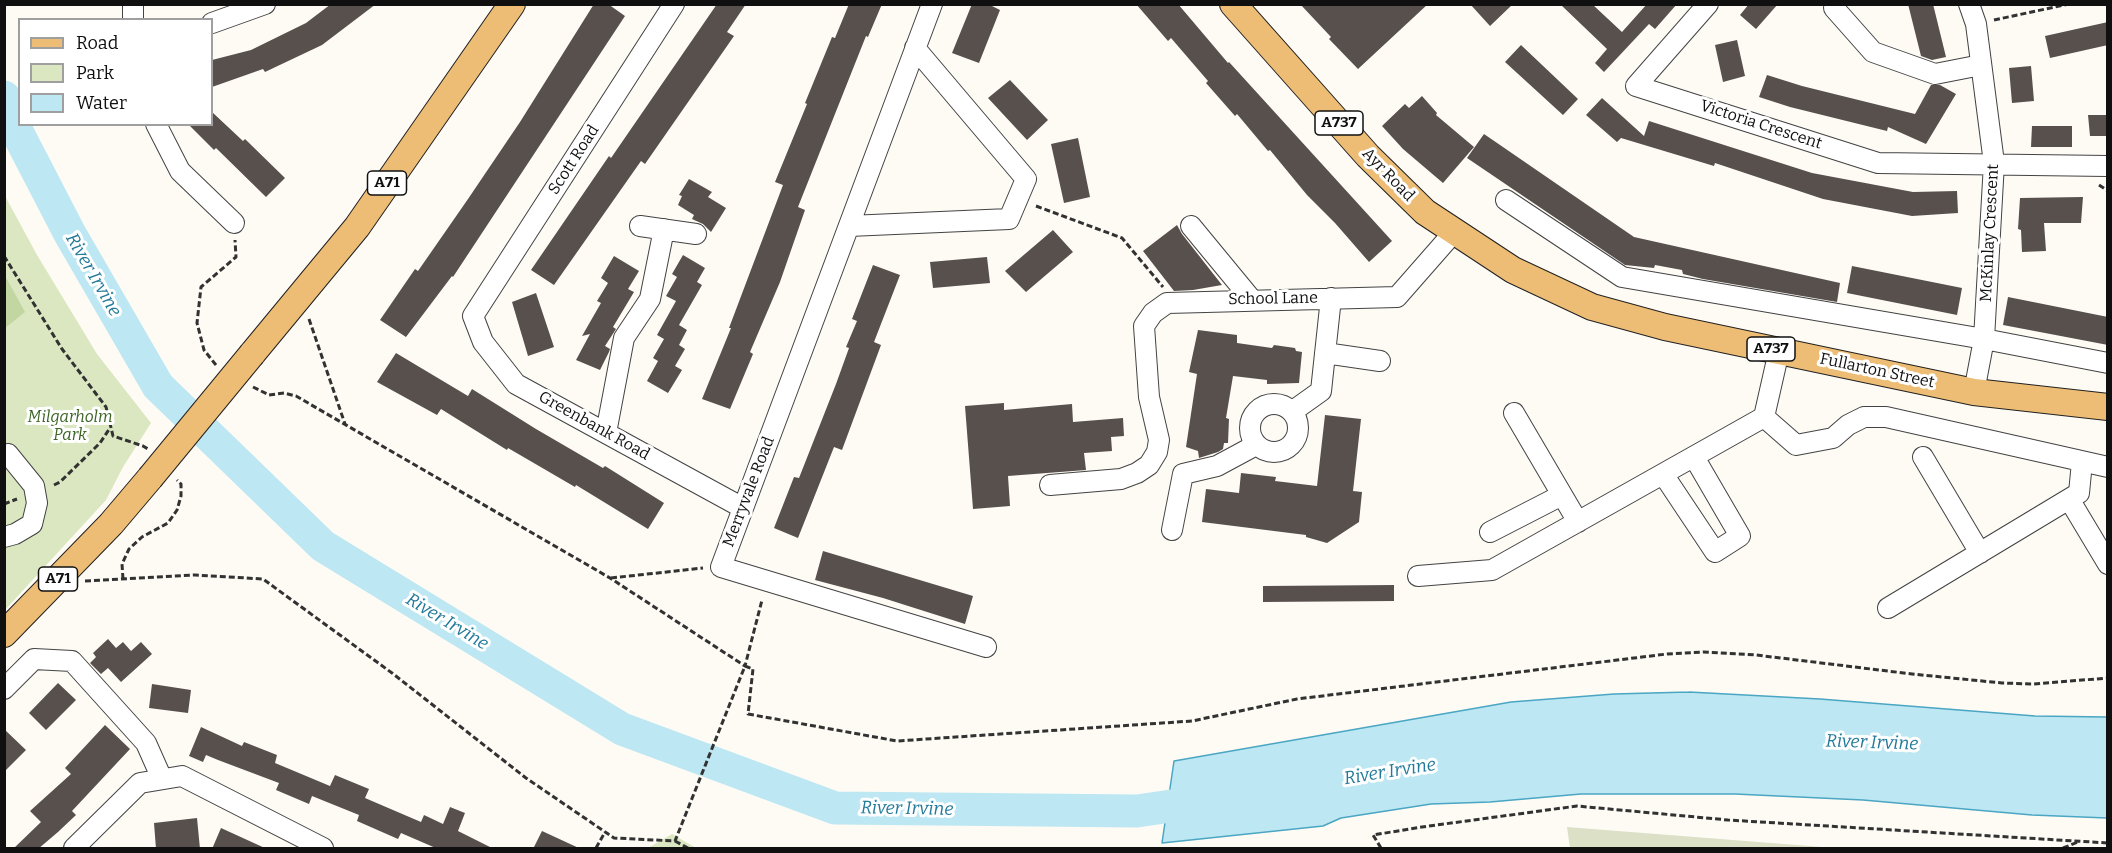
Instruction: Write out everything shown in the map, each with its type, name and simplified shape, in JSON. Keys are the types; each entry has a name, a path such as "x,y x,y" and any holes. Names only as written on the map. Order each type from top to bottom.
{"main road":[{"name":"A71","path":"4,634 111,524 357,227 512,4"},
{"name":"Ayr Road","path":"1233,4 1368,156 1425,212 1454,232"},
{"name":"Fullarton Street","path":"1454,232 1513,270 1592,308 1665,327 1974,392 2108,407"}],"street":[{"path":"213,23 265,4"},
{"name":"Scott Road","path":"473,316 674,4"},
{"name":"Merryvale Road","path":"932,4 721,567 986,647"},
{"name":"Victoria Crescent","path":"1708,4 1636,86 1878,163 1994,163"},
{"name":"McKinlay Crescent","path":"1969,4 1976,24 1994,163 1984,339 1974,392"},
{"path":"1834,8 1873,52 1935,74 1981,65"},
{"path":"849,226 1009,219 1026,179 915,48"},
{"path":"157,126 180,171 234,223"},
{"path":"1994,163 2108,166"},
{"path":"1506,200 1622,277 1984,339 2108,363"},
{"path":"640,226 696,234"},
{"path":"1191,226 1252,300"},
{"path":"606,433 624,338 650,299 664,229"},
{"name":"School Lane","path":"1050,485 1121,478 1137,473 1149,465 1157,452 1159,440 1149,397 1144,326 1154,313 1167,303 1397,297 1454,232"},
{"path":"1293,411 1321,391 1331,298"},
{"name":"Greenbank Road","path":"473,316 483,342 516,384 743,508"},
{"path":"1418,576 1492,570 1764,417 1779,351"},
{"path":"1325,353 1380,361"},
{"path":"1272,404 1287,407 1293,411 1299,427 1298,435 1288,449 1271,453 1256,445 1252,439 1250,423 1258,410 1272,404"},
{"path":"1514,413 1578,522"},
{"path":"1764,417 1796,446 1833,438 1848,425 1864,417 1886,417 2108,467"},
{"path":"1172,530 1183,474 1217,466 1256,445"},
{"path":"4,537 15,534 32,524 37,503 34,486 8,454"},
{"path":"1663,474 1715,552 1740,536 1694,457"},
{"path":"1923,457 1980,553"},
{"path":"1888,608 2079,493 2082,462"},
{"path":"1490,532 1562,495"},
{"path":"2069,499 2108,564"},
{"path":"4,689 34,659 72,661 146,743 162,779"},
{"path":"74,849 140,783 182,776 318,848"}],"path":[{"path":"1976,24 2068,4"},
{"path":"1018,199 1122,238 1176,302"},
{"path":"220,369 204,350 197,323 201,287 236,257 234,223"},
{"path":"4,256 62,349 106,407 113,436 143,446 150,451"},
{"path":"300,295 346,425"},
{"path":"247,384 269,395 284,393 296,396 609,578 753,669 748,714 897,741 1192,721 1297,699 1694,652 1756,654 2002,683 2034,684 2108,678"},
{"path":"4,504 60,482 100,443 111,427"},
{"path":"123,579 122,564 129,549 142,537 168,523 177,510 181,496 181,484 175,477"},
{"path":"609,578 660,571 721,567"},
{"path":"82,581 195,575 263,579 392,673 526,777 614,838 675,841 688,849"},
{"path":"675,841 745,666 766,580"},
{"path":"1381,849 1373,835 1577,806 1728,820 2108,843"},
{"path":"596,849 605,832"},
{"path":"2063,849 2080,841"}],"green space":[{"name":"Milgarholm Park","path":"4,194 37,255 97,354 151,423 123,467 106,500 5,610"},
{"path":"4,274 25,312 5,328 4,328"},
{"path":"1567,827 1835,848 1570,848"},
{"path":"672,834 696,848 648,848"}],"water":[{"path":"1689,692 1820,699 2035,716 2107,717 2107,818 2032,815 1863,800 1735,794 1581,794 1490,802 1431,804 1341,818 1323,826 1162,843 1174,761 1511,702 1614,694"}],"building":[{"path":"331,4 376,4 322,45 265,72 263,69 213,87 213,60 251,50 306,23"},
{"path":"594,4 608,4 625,16 453,277 406,337 380,320 415,269 418,271 468,199 520,122"},
{"path":"717,4 746,4 727,32 734,36 645,164 641,161 554,285 531,270"},
{"path":"849,4 882,4 868,37 866,36 798,207 805,210 780,282 750,352 753,354 730,409 702,399 731,328 729,328 783,185 775,182 832,37 835,38"},
{"path":"972,4 988,4 1000,10 979,63 952,53"},
{"path":"1136,4 1178,4 1228,63 1392,241 1369,262 1237,114 1235,116 1171,38 1168,41"},
{"path":"1300,4 1428,4 1358,69"},
{"path":"1470,4 1513,4 1490,26"},
{"path":"1560,4 1592,4 1622,32 1647,4 1677,4 1655,29 1649,24 1604,72 1595,63 1607,49"},
{"path":"1749,4 1778,4 1756,29 1740,15"},
{"path":"1908,4 1933,4 1946,57 1932,60 1921,56"},
{"path":"2108,22 2108,45 2050,58 2045,36"},
{"path":"1737,40 1745,76 1723,82 1715,45"},
{"path":"1521,45 1578,99 1563,115 1505,62"},
{"path":"2031,66 2034,101 2012,103 2009,68"},
{"path":"1767,75 1915,114 1931,85 1940,85 1956,94 1926,144 1888,127 1887,131 1759,97"},
{"path":"1010,80 1048,120 1027,140 988,98"},
{"path":"1422,96 1437,113 1436,115 1474,147 1443,183 1403,149 1382,126 1405,104 1409,108"},
{"path":"1602,98 1644,136 1649,121 1812,173 1913,192 1957,191 1958,213 1912,216 1823,199 1715,163 1714,166 1621,138 1617,142 1586,115"},
{"path":"213,113 243,141 245,139 285,178 266,197 216,148 214,150 190,126 213,126"},
{"path":"2088,115 2108,115 2108,136 2090,136"},
{"path":"2032,126 2072,126 2072,147 2031,147"},
{"path":"1484,134 1634,237 1840,283 1837,302 1703,279 1683,274 1682,270 1655,265 1654,268 1625,265 1467,158"},
{"path":"1078,138 1090,197 1064,203 1051,144"},
{"path":"689,179 712,192 708,197 726,208 711,232 703,224 692,219 694,215 678,205 682,196 679,195"},
{"path":"2083,197 2081,223 2044,223 2046,251 2022,252 2021,230 2018,229 2020,198"},
{"path":"1177,225 1222,285 1174,291 1143,251"},
{"path":"1053,230 1073,252 1026,292 1005,271"},
{"path":"683,255 705,268 697,282 702,285 679,325 687,330 679,345 685,349 675,366 682,370 668,393 647,381 658,361 653,358 664,339 657,335 676,301 666,296 677,277 672,274"},
{"path":"614,256 639,271 628,289 634,292 613,327 616,329 605,346 610,349 600,370 576,360 590,334 582,336 601,303 597,301 608,283 601,278"},
{"path":"987,257 990,283 933,288 930,262"},
{"path":"873,265 900,275 874,342 881,345 842,450 834,447 798,538 774,528 794,477 799,478 836,384 849,348 846,347 857,321 852,319"},
{"path":"1852,266 1962,288 1957,315 1847,293"},
{"path":"536,293 554,347 528,356 512,302"},
{"path":"2008,297 2108,317 2108,345 2003,325"},
{"path":"1198,330 1237,335 1237,343 1272,348 1274,345 1295,348 1296,351 1302,352 1299,383 1267,384 1267,380 1233,376 1226,418 1229,419 1228,443 1224,443 1223,449 1218,452 1199,458 1198,451 1186,447 1197,374 1189,372"},
{"path":"396,353 468,396 472,389 664,503 648,529 576,485 575,487 508,448 507,450 441,409 437,415 377,382"},
{"path":"1004,403 1004,410 1072,404 1073,422 1123,418 1124,436 1111,437 1112,451 1084,453 1086,470 1008,476 1010,506 973,509 965,406"},
{"path":"1325,415 1361,419 1353,491 1362,492 1359,522 1327,543 1306,537 1306,535 1202,522 1206,489 1239,493 1241,473 1276,477 1275,481 1317,486"},
{"path":"823,551 973,596 965,624 883,598 815,580"},
{"path":"1394,585 1394,601 1263,602 1263,586"},
{"path":"108,639 116,648 123,642 131,651 141,642 152,654 121,682 108,668 101,674 90,663 96,657 93,653"},
{"path":"58,683 76,700 46,730 29,713"},
{"path":"152,684 191,690 188,713 149,708"},
{"path":"105,725 130,749 72,811 76,815 58,832 38,849 13,849 41,822 30,811 71,774 65,768"},
{"path":"201,727 242,746 244,742 277,755 275,763 330,786 335,775 369,789 365,798 421,822 424,815 443,824 450,807 465,813 458,831 494,849 438,849 401,833 398,839 357,821 359,815 312,796 309,804 276,790 279,783 206,755 203,762 189,756"},
{"path":"4,729 26,750 4,772"},
{"path":"197,818 200,849 156,849 154,823"},
{"path":"221,828 267,849 212,849"},
{"path":"542,831 581,849 533,849"}],"waterway":[{"name":"River Irvine","path":"4,97 11,120 70,234 158,386 323,546 622,729 835,808 1137,811 1212,800"}]}
